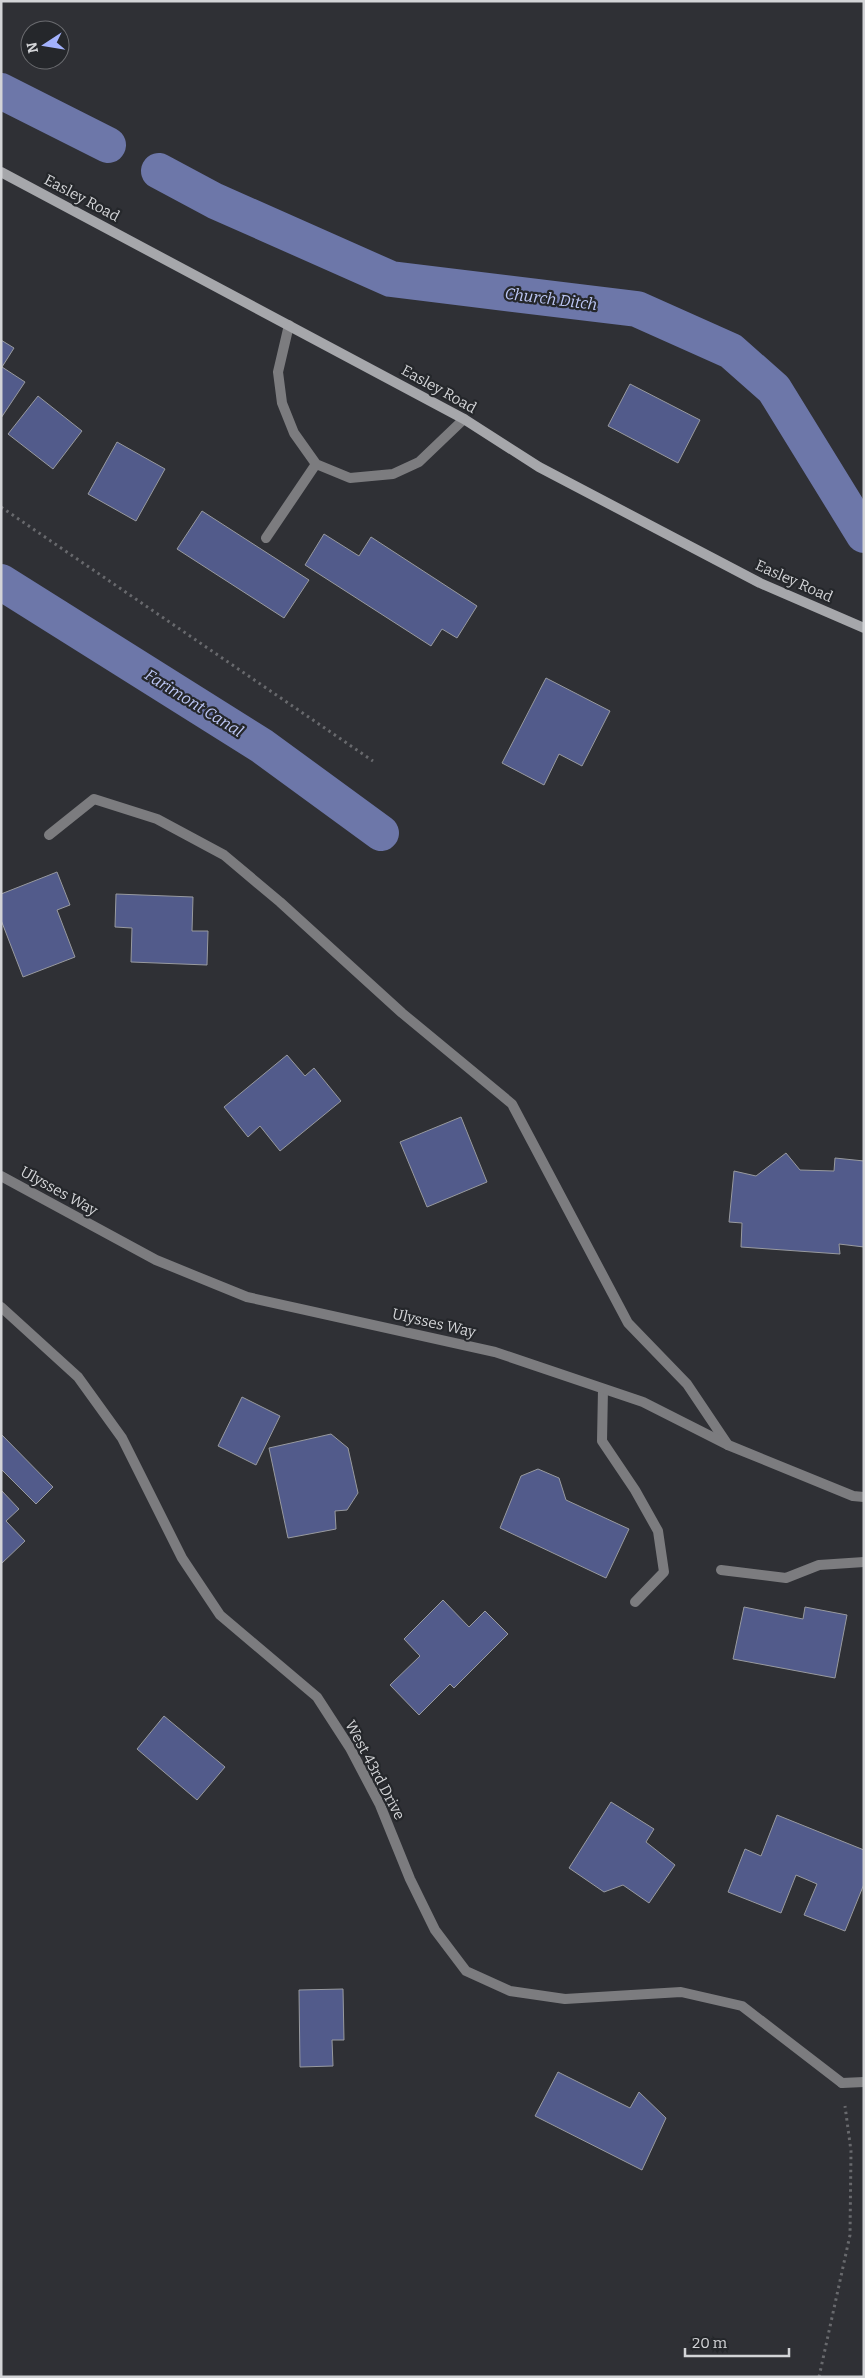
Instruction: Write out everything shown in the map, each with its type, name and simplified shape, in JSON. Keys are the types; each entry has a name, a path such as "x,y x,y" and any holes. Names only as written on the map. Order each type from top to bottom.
{"street":[{"name":"Easley Road","path":"1,172 464,419 539,467 751,579 864,628"},
{"path":"289,325 278,372 282,403 294,433 316,464 350,478 392,474 419,462 464,419"},
{"path":"266,538 316,464"},
{"path":"49,835 94,799 157,818 224,854 280,902 402,1013 512,1104 628,1323 687,1384 728,1445"},
{"name":"Ulysses Way","path":"1,1176 156,1260 247,1296 495,1352 643,1402 728,1445 853,1496 864,1497"},
{"name":"West 43rd Drive","path":"1,1307 78,1377 116,1430 182,1558 220,1615 317,1697 350,1748 380,1805 410,1879 435,1930 466,1970 510,1991 565,1999 681,1992 742,2006 842,2083"},
{"path":"603,1389 602,1441 635,1490 658,1531 664,1572 635,1602"},
{"path":"721,1570 786,1578 819,1565 864,1562"},
{"path":"842,2083 864,2082"}],"path":[{"path":"1,507 373,761"},
{"path":"819,2377 850,2234 851,2151 842,2083"}],"building":[{"path":"1,340 14,348 2,367 25,382 1,418"},
{"path":"630,384 700,420 678,463 608,426"},
{"path":"38,396 82,431 53,469 8,434"},
{"path":"117,442 165,469 136,521 88,494"},
{"path":"202,511 309,580 284,618 177,549"},
{"path":"324,534 359,556 371,537 477,606 457,638 442,629 431,646 305,565"},
{"path":"546,678 610,711 582,766 559,754 544,785 502,763"},
{"path":"57,872 70,905 57,910 75,957 23,977 1,920 1,894"},
{"path":"116,894 193,897 192,931 208,931 207,965 131,962 132,928 115,927"},
{"path":"287,1055 305,1076 314,1068 341,1101 280,1151 260,1126 248,1137 224,1107"},
{"path":"461,1117 487,1182 427,1207 400,1142"},
{"path":"786,1153 800,1170 834,1171 835,1158 864,1161 864,1247 839,1244 840,1254 741,1247 742,1223 729,1222 734,1171 756,1176"},
{"path":"242,1397 280,1416 256,1465 218,1446"},
{"path":"1,1434 53,1487 36,1504 1,1469"},
{"path":"331,1434 348,1448 358,1493 347,1510 335,1511 336,1529 288,1538 269,1448"},
{"path":"538,1469 559,1478 566,1500 629,1529 606,1578 500,1528 521,1476"},
{"path":"1,1490 19,1509 6,1521 25,1541 1,1564"},
{"path":"443,1600 469,1627 485,1611 508,1634 454,1688 450,1684 419,1715 390,1685 420,1656 404,1639"},
{"path":"744,1607 803,1619 805,1607 847,1615 835,1678 733,1659"},
{"path":"164,1716 225,1767 197,1800 137,1749"},
{"path":"611,1802 654,1829 646,1842 675,1865 649,1903 623,1885 604,1892 569,1868"},
{"path":"777,1815 864,1850 864,1884 845,1931 804,1915 817,1884 796,1875 781,1913 728,1892 745,1849 761,1856"},
{"path":"343,1989 344,2040 332,2040 333,2066 300,2067 299,1990"},
{"path":"558,2072 630,2108 639,2092 666,2118 642,2170 535,2116"}],"waterway":[{"name":"Church Ditch","path":"1,91 108,145"},
{"name":"Church Ditch","path":"159,171 215,201 391,279 637,309 731,351 774,389 864,535"},
{"name":"Farimont Canal","path":"1,582 262,746 381,833"}]}
